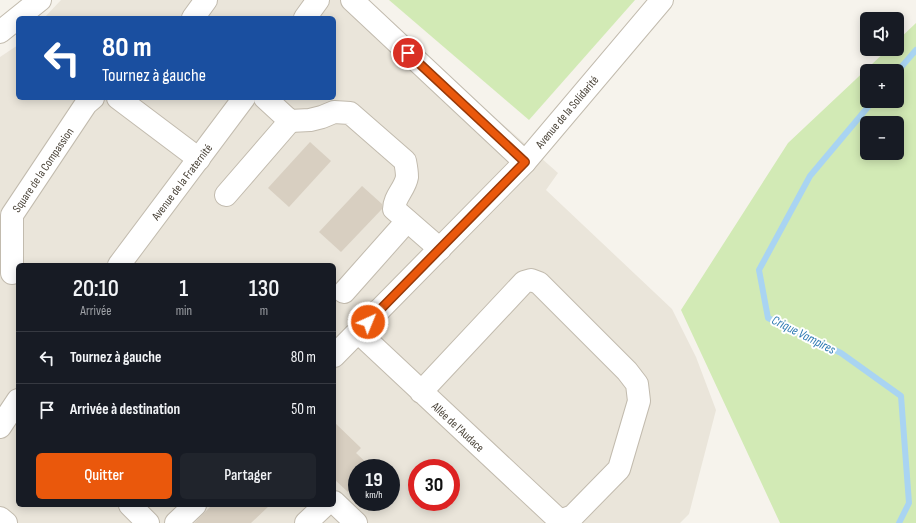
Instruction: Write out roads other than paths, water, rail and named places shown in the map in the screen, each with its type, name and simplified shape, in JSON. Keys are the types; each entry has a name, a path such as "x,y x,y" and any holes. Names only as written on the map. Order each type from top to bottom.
{"street":[{"path":"20,16 40,0"},
{"path":"194,16 206,0"},
{"path":"306,16 318,0"},
{"path":"352,0 525,162"},
{"name":"Avenue de la Solidarité","path":"336,354 525,162 662,0"},
{"path":"0,32 16,19"},
{"name":"Square de la Compassion","path":"10,277 12,215 86,104 91,100"},
{"path":"125,100 199,159"},
{"name":"Avenue de la Fraternité","path":"121,263 243,100"},
{"path":"267,100 290,121 310,120 334,112 350,113 405,161 407,177 403,188 394,202 394,209 440,249"},
{"path":"226,195 290,121"},
{"path":"344,292 407,221"},
{"name":"Allée de l'Audace","path":"358,332 421,392 560,520 572,516 619,469 639,401 637,384 627,371 539,283 531,280 524,282 421,392"},
{"path":"0,427 16,403"},
{"path":"336,504 356,523"},
{"path":"132,507 148,523"},
{"path":"176,523 193,507"},
{"path":"306,523 323,507"},
{"path":"0,518 6,523"}],"waterway":[{"name":"Crique Vampires","path":"904,64 916,50"},
{"name":"Crique Vampires","path":"867,108 810,176 759,270 768,318 841,353 901,396 909,503 899,523"}]}
